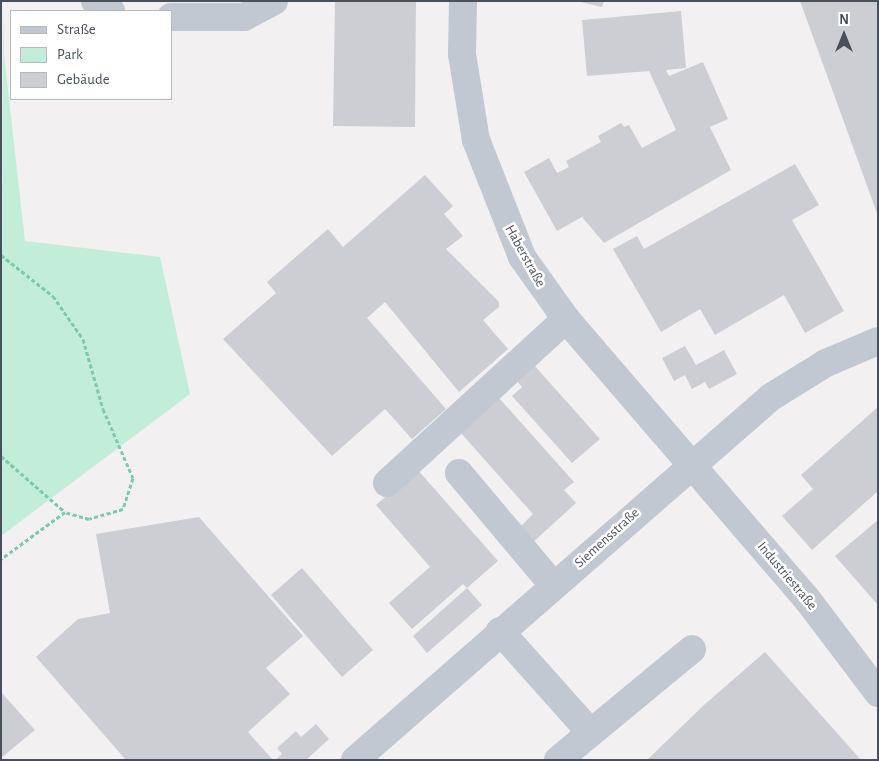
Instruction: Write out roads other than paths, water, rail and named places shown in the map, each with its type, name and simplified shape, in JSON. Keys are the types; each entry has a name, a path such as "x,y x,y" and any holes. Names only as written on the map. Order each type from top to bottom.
{"street":[{"path":"95,1 108,10"},
{"path":"172,16 244,16 274,1"},
{"name":"Haberstraße","path":"463,1 462,54 467,97 490,183 522,257 566,319 690,465"},
{"path":"388,483 566,319"},
{"name":"Siemensstraße","path":"355,760 690,465 771,397 826,363 878,341"},
{"name":"Industriestraße","path":"690,465 807,599 877,690"},
{"path":"459,473 553,585"},
{"path":"500,631 589,731"},
{"path":"558,760 589,731 692,649"}]}
